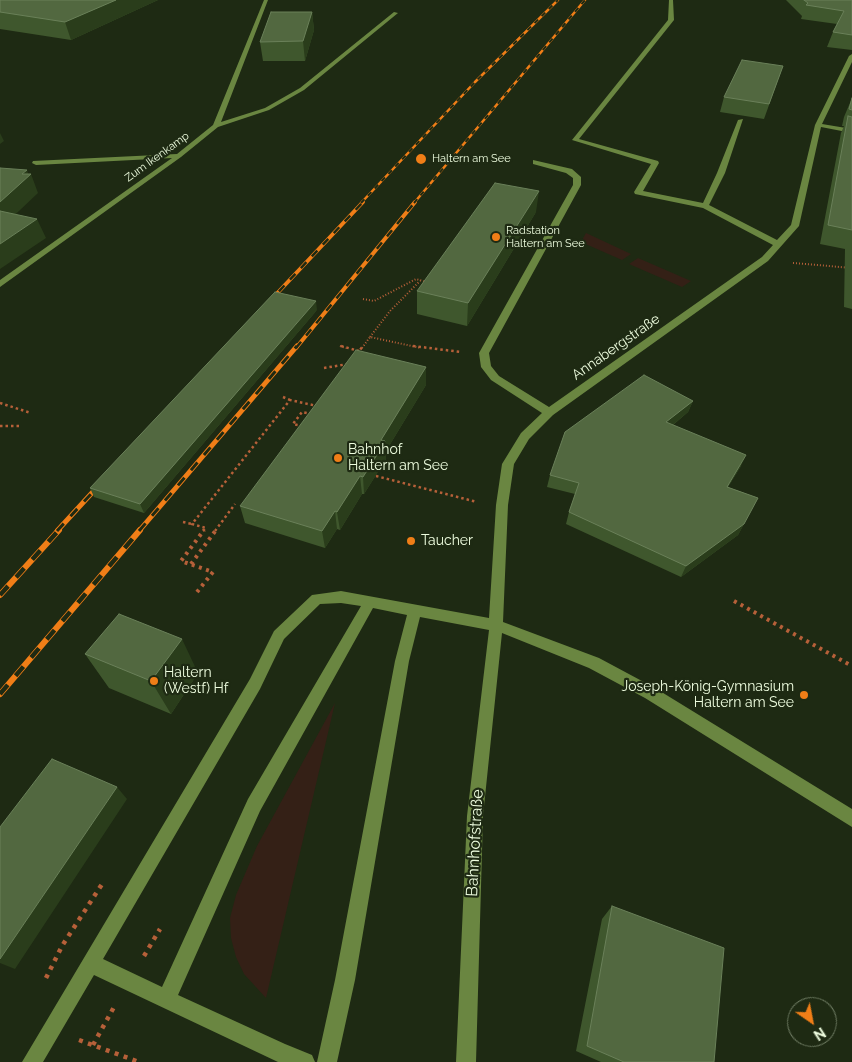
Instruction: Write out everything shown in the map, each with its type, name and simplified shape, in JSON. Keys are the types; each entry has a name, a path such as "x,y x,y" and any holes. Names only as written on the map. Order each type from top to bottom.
{"street":[{"name":"Zum Ikenkamp","path":"0,284 179,156 216,126 266,0"},
{"path":"671,0 671,20 575,140 655,163 638,192 705,206 778,244"},
{"path":"216,126 267,109 302,89 396,13"},
{"name":"Annabergstraße","path":"496,625 502,505 508,464 525,436 549,412 765,259 795,226 818,125 851,59"},
{"path":"705,206 721,173 741,120"},
{"path":"818,125 852,131"},
{"path":"36,163 167,155 179,156"},
{"path":"536,162 570,171 577,177 577,185 484,353 486,367 495,378 549,412"},
{"path":"32,1062 92,964 255,684 279,634 317,599 341,596 496,625 594,663 642,688 852,820"},
{"path":"167,998 254,805 370,602"},
{"path":"327,1062 345,980 402,660 414,610"},
{"name":"Bahnhofstraße","path":"466,1062 475,816 496,625"},
{"path":"92,964 281,1053 305,1062"}],"path":[{"path":"765,259 852,268"},
{"path":"363,299 374,302 416,280 430,282"},
{"path":"344,371 390,311 420,280"},
{"path":"370,337 416,348 484,353"},
{"path":"340,346 359,351"},
{"path":"324,368 349,364"},
{"path":"283,397 316,406"},
{"path":"303,433 307,427 293,424 302,412 311,414 322,399"},
{"path":"192,524 290,400"},
{"path":"0,403 31,413"},
{"path":"0,426 19,426"},
{"path":"376,476 482,504 502,505"},
{"path":"191,564 235,504"},
{"path":"183,522 206,528 180,561 212,572 197,592"},
{"path":"734,601 852,666"}],"shaded area":[{"path":"586,233 631,254 622,260 581,242"},
{"path":"638,258 691,281 682,287 629,264"},
{"path":"335,703 266,998 244,974 236,957 231,938 230,918 236,895 257,846"}],"building":[{"path":"0,0 116,0 65,22 0,12"},
{"path":"804,0 852,0 852,35 833,32 844,11 806,5 808,3"},
{"path":"271,12 312,12 303,41 260,42"},
{"path":"742,60 783,66 769,104 724,97"},
{"path":"852,98 852,110 849,109"},
{"path":"848,116 852,117 852,230 828,225"},
{"path":"0,168 27,170 22,174 31,174 0,202"},
{"path":"495,183 539,191 468,303 417,291"},
{"path":"0,211 37,219 0,244"},
{"path":"275,292 316,301 140,504 90,488"},
{"name":"Bahnhof Haltern am See","path":"356,350 426,367 381,440 385,441 375,458 363,477 360,476 337,512 335,511 322,531 240,506"},
{"path":"644,375 693,401 666,422 746,455 727,487 758,498 744,524 686,566 569,512 579,483 550,475 565,432"},
{"path":"119,614 182,639 151,681 85,654"},
{"path":"52,759 117,787 0,959 0,827"},
{"path":"612,906 724,948 714,1062 624,1062 587,1046"}],"railway":[{"path":"361,203 475,82 558,0"},
{"path":"414,203 585,0"},
{"path":"268,303 363,202"},
{"path":"296,348 415,202"},
{"path":"139,531 297,346"},
{"path":"57,531 101,483"},
{"path":"0,595 59,530"},
{"path":"0,694 140,530"}],"place":[{"name":"Haltern am See","path":"421,159"},
{"name":"Radstation Haltern am See","path":"496,237"},
{"name":"Bahnhof Haltern am See","path":"338,458"},
{"name":"Taucher","path":"411,541"},
{"name":"Haltern (Westf) Hf","path":"154,681"},
{"name":"Joseph-König-Gymnasium Haltern am See","path":"804,695"}]}
